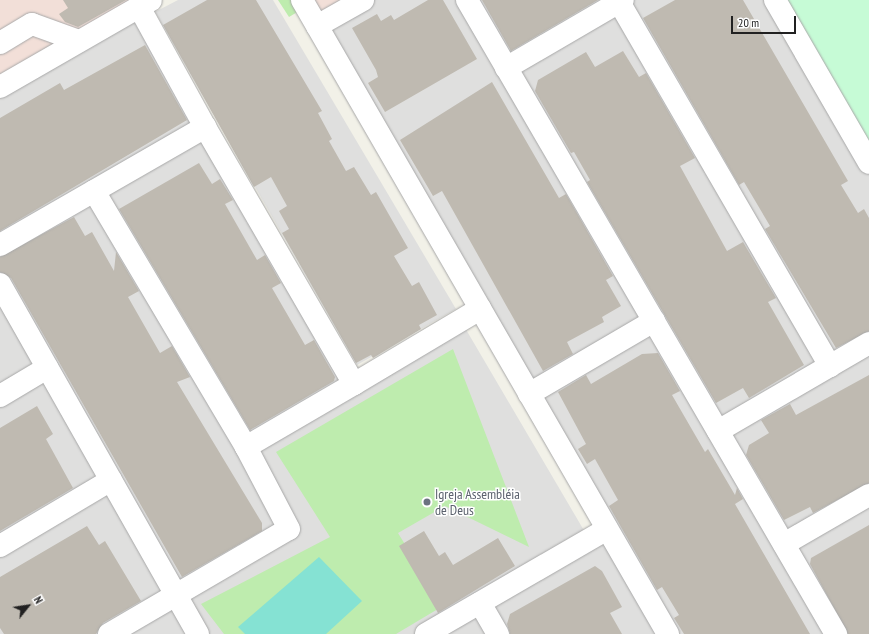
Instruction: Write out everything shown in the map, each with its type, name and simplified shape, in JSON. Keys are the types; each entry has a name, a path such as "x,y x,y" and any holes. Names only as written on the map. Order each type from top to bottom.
{"street":[{"path":"302,0 668,634"},
{"path":"317,26 363,0"},
{"path":"467,0 836,634"},
{"path":"775,0 869,163"},
{"path":"506,68 621,1 830,366"},
{"path":"0,87 145,3 206,127 354,384"},
{"path":"0,43 32,24 80,41"},
{"path":"0,245 206,127"},
{"path":"94,191 246,447 289,529 110,634"},
{"path":"0,284 198,634"},
{"path":"246,447 480,310"},
{"path":"529,394 654,321"},
{"path":"718,431 869,343"},
{"path":"0,396 47,368"},
{"path":"0,546 111,480"},
{"path":"784,544 869,495"},
{"path":"426,634 607,529"},
{"path":"480,603 498,634"}],"shaded area":[{"path":"0,0 145,0 0,85"},
{"path":"178,0 273,0 456,309 357,365 155,12"},
{"path":"303,0 363,0 317,26"},
{"path":"363,0 775,0 869,163 869,634 0,634 0,88 139,7 354,384 461,321 589,539 607,530 317,26"},
{"path":"319,557 362,601 326,634 245,634 238,627"}],"green space":[{"path":"278,0 293,0 299,11 289,17"},
{"path":"786,0 869,0 869,144"},
{"path":"453,349 529,547 445,506 398,533 443,606 396,634 224,634 201,604 330,537 276,452"}],"building":[{"path":"63,0 126,0 78,27 65,22 59,14 68,8"},
{"path":"207,0 256,0 322,111 318,113 332,139 329,141 346,171 354,167 371,195 376,192 408,248 394,256 412,286 419,282 437,315 419,325 421,329 373,358 371,355 356,363 282,233 289,229 279,211 287,206 271,177 254,187 163,25"},
{"path":"428,0 443,0 477,59 385,112 368,83 378,77 376,70 352,28 377,14 381,21 391,15 394,20"},
{"path":"482,0 598,0 511,51"},
{"path":"675,0 743,0 848,181 841,185 858,213 864,209 869,218 869,331 836,348 765,229 770,226 744,182 739,185 643,18"},
{"path":"145,45 187,120 0,231 0,118 60,83 64,90"},
{"path":"623,51 639,77 646,73 695,158 680,166 727,251 743,242 776,298 768,302 804,365 749,398 743,388 716,403 587,182 590,180 574,152 571,153 535,91 538,80 586,52 595,67"},
{"path":"492,82 559,198 566,194 613,276 606,280 621,306 602,317 604,322 567,342 573,354 543,371 442,191 433,196 400,140"},
{"path":"199,163 212,184 220,179 233,200 225,204 257,260 265,255 281,283 272,288 305,345 314,340 335,377 334,381 250,430 119,209"},
{"path":"74,217 85,236 92,232 114,271 116,252 139,291 128,297 160,353 172,346 190,377 177,382 262,523 262,531 182,577 11,278 0,272 0,257"},
{"path":"658,353 680,391 672,395 705,452 708,449 735,495 737,488 743,499 735,504 810,634 684,634 674,618 679,615 662,587 657,590 609,506 618,500 595,459 587,464 578,449 586,444 558,392 586,375 591,384 642,354"},
{"path":"869,375 869,483 813,513 810,507 784,520 746,455 749,445 769,433 761,420 790,404 796,415"},
{"path":"37,406 53,434 46,439 73,488 0,531 0,428"},
{"path":"869,525 869,634 848,634 810,564 811,558"},
{"path":"87,526 99,545 105,541 141,601 103,623 96,634 4,634 0,628 0,577"},
{"path":"424,531 439,556 445,552 453,565 498,538 515,566 438,613 399,546"},
{"path":"595,566 602,571 622,607 610,613 622,634 510,634 507,624 510,614"}],"place":[{"name":"Igreja Assembléia de Deus","path":"427,502"}]}
